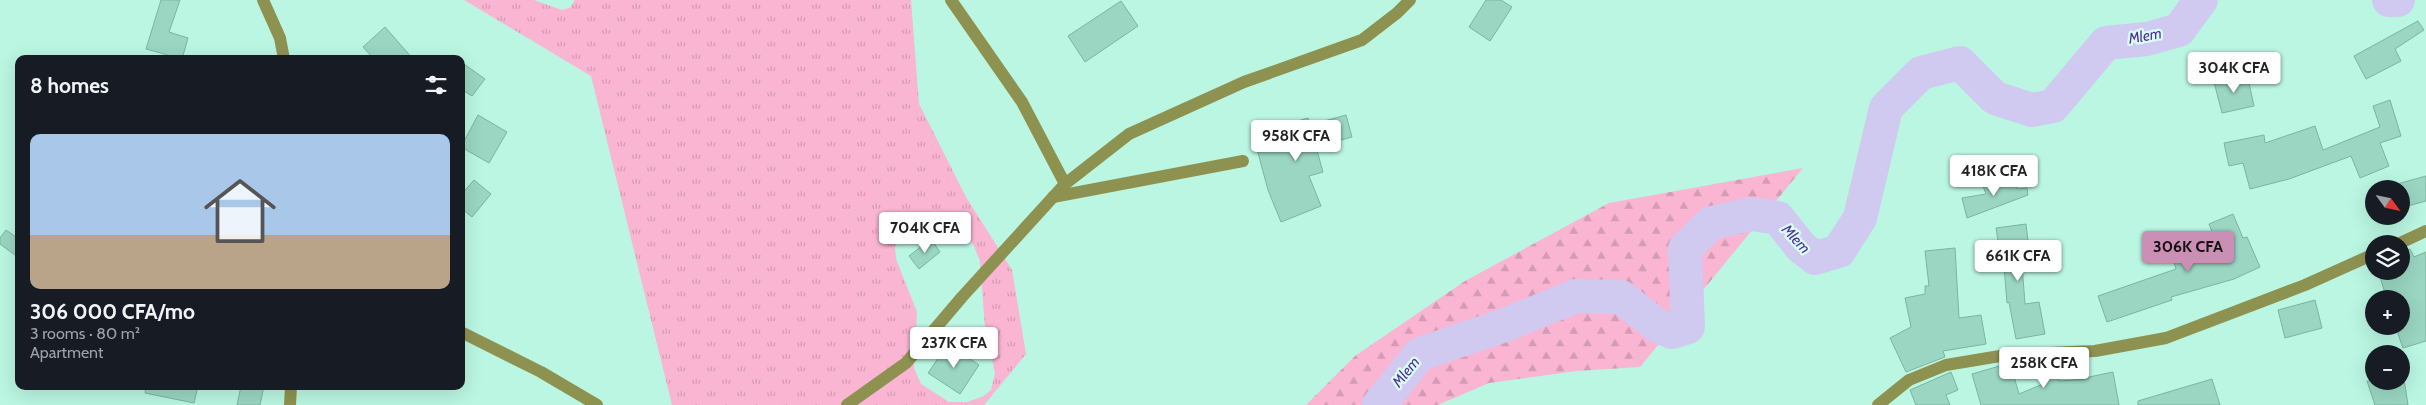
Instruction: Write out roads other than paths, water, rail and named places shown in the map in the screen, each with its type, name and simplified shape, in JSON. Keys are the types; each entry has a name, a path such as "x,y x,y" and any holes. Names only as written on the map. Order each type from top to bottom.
{"street":[{"path":"263,0 280,38 283,55"},
{"path":"951,0 1022,102 1066,184"},
{"path":"847,405 906,363 962,297 1066,184 1129,134 1244,82 1362,40 1397,13 1410,0"},
{"path":"1053,198 1243,161"},
{"path":"2410,238 2426,231"},
{"path":"1878,405 1908,380 1946,365 2006,355 2095,351 2166,338 2305,285 2365,258"},
{"path":"465,334 541,372 597,405"},
{"path":"290,405 291,390"}],"waterway":[{"name":"Mlem","path":"1379,405 1420,354 1505,325 1576,296 1621,297 1658,326 1672,332 1688,327 1685,249 1711,223 1751,214 1778,218 1801,247 1815,258 1839,251 1860,218 1886,108 1921,73 1960,63 1995,98 2032,110 2053,106 2106,43 2147,39 2179,30 2201,0"},
{"name":"Mlem","path":"2389,0 2398,0"}]}
